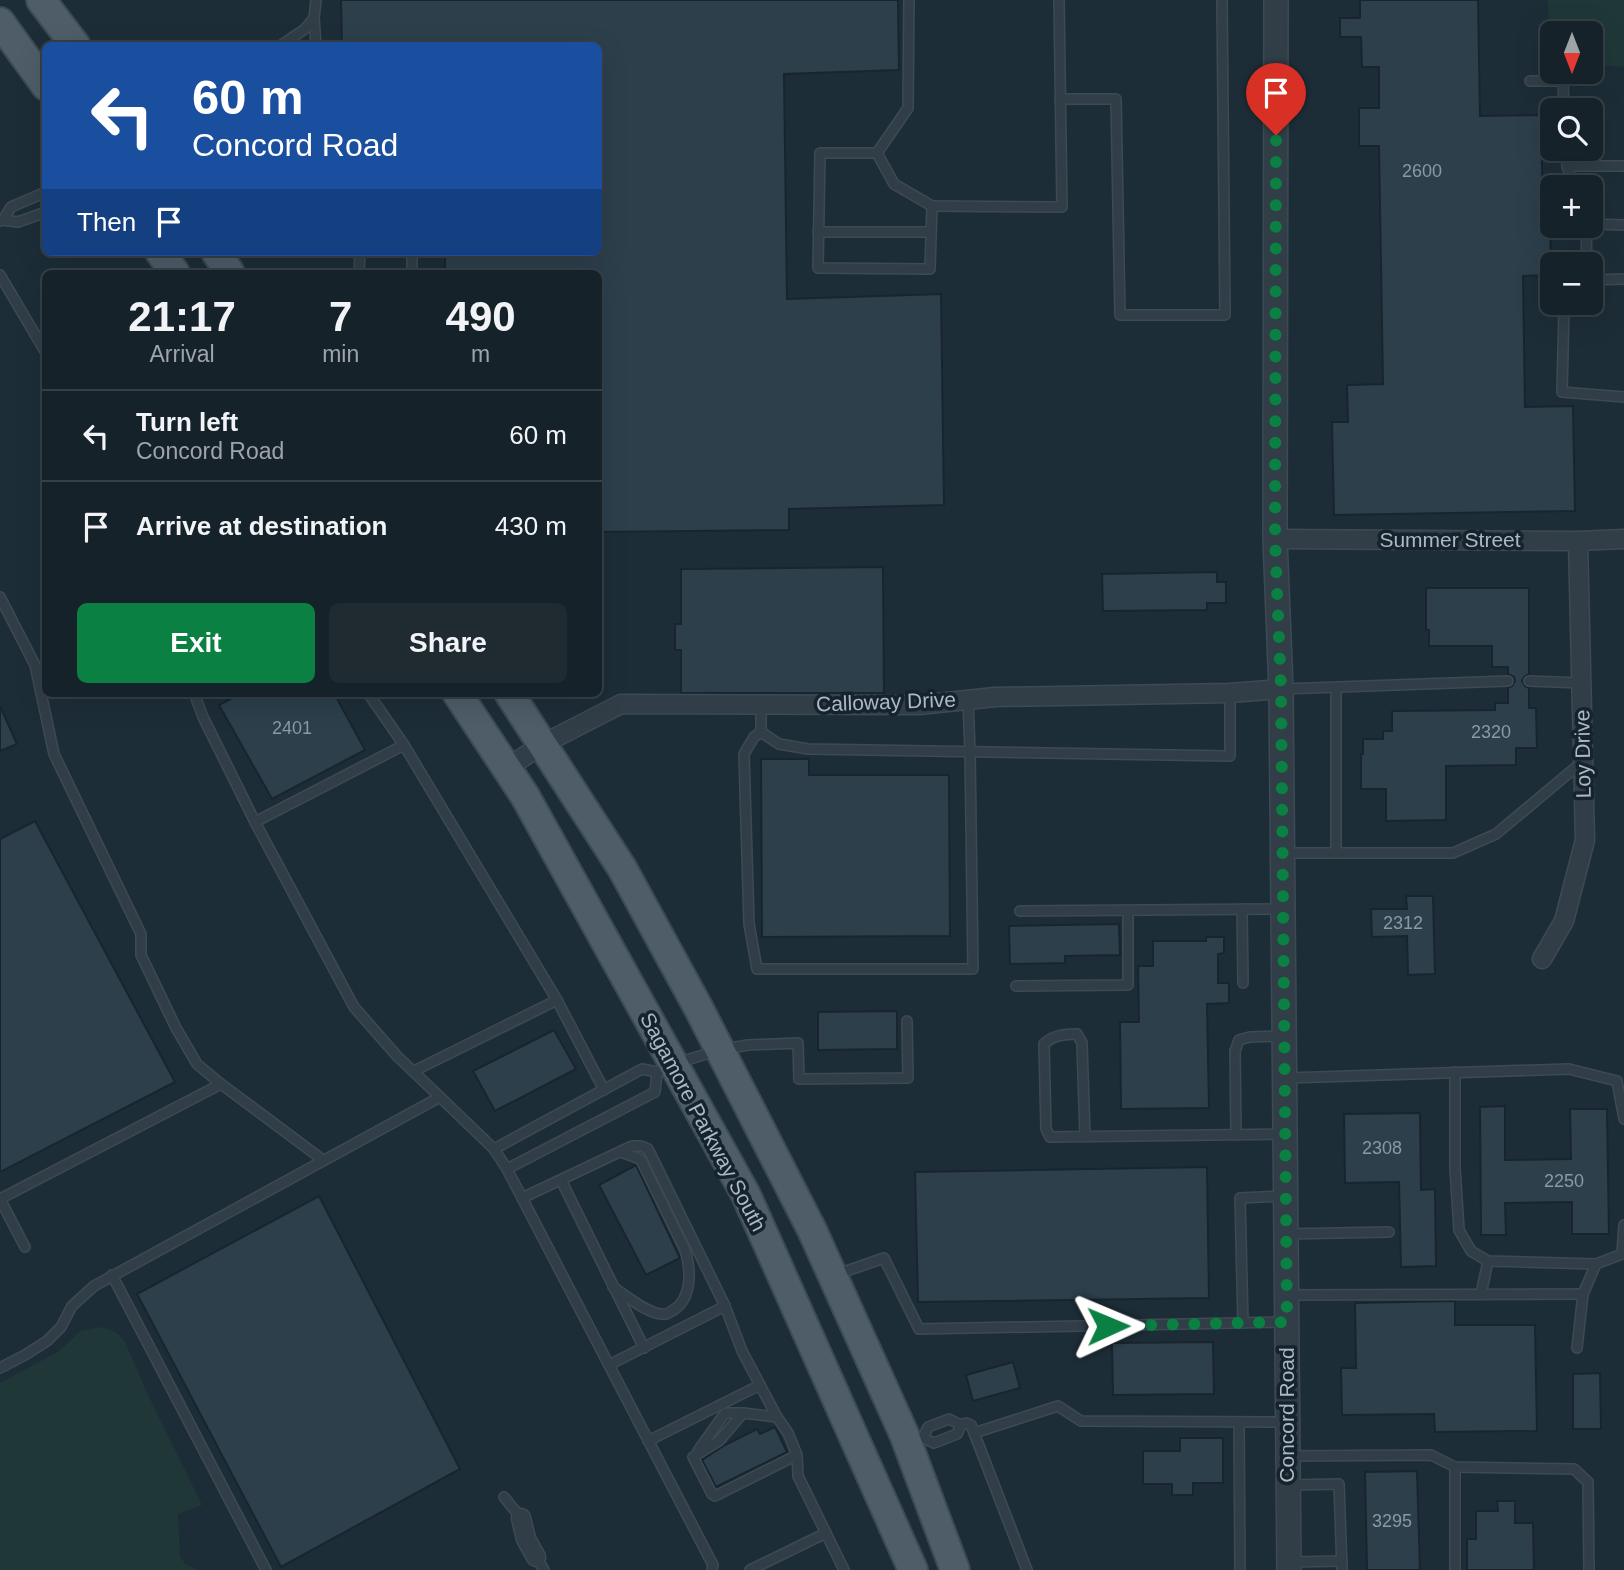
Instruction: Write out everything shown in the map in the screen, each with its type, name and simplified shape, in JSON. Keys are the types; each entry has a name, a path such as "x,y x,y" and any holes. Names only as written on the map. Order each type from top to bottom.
{"main road":[{"path":"41,0 73,42"},
{"path":"0,22 42,80"},
{"name":"Sagamore Parkway South","path":"460,697 525,796 666,1068 746,1195 913,1570"},
{"path":"512,697 622,868 699,1009 812,1230 915,1441 955,1570"}],"street":[{"name":"Concord Road","path":"1276,0 1275,539 1281,689 1284,909 1289,1566"},
{"name":"Summer Street","path":"1275,539 1624,539"},
{"name":"Loy Drive","path":"1542,959 1563,921 1585,840 1578,541"},
{"name":"Calloway Drive","path":"507,768 543,744 621,704 919,705 1009,697 1230,694 1281,689"},
{"path":"522,1518 526,1539 540,1564"}],"lane":[{"path":"316,0 316,42"},
{"path":"877,153 908,108 909,0"},
{"path":"877,153 894,184 932,206 1062,207 1059,0"},
{"path":"1060,99 1116,99 1120,315 1225,315 1222,0"},
{"path":"286,42 305,29 314,18"},
{"path":"1530,81 1563,81 1564,98"},
{"path":"877,153 820,153 818,268 930,269 932,206"},
{"path":"1567,161 1570,175"},
{"path":"1567,166 1624,166"},
{"path":"1,220 11,207 42,194"},
{"path":"1,220 18,222 42,213"},
{"path":"1603,225 1624,225"},
{"path":"818,232 930,232"},
{"path":"0,275 42,347"},
{"path":"1603,280 1624,279"},
{"path":"1563,315 1562,392 1624,397"},
{"path":"0,597 35,665 54,754 141,934 141,955 176,1028 197,1064 323,1160"},
{"path":"1281,689 1508,681"},
{"path":"1529,681 1581,683"},
{"path":"1336,688 1336,853"},
{"path":"761,732 779,744 808,749 1230,756 1230,694"},
{"path":"196,697 255,822 354,1007 397,1056 494,1149 507,1168 713,1565 712,1570"},
{"path":"371,697 404,745 557,1000 604,1090"},
{"path":"761,732 754,737 744,754 749,924 757,969 973,969 968,700"},
{"path":"761,704 761,732"},
{"path":"255,822 404,745"},
{"path":"1283,853 1453,853 1496,834 1583,762"},
{"path":"1242,909 1244,983"},
{"path":"1020,911 1284,909"},
{"path":"1016,986 1128,985 1128,910"},
{"path":"414,1071 557,1000"},
{"path":"494,1149 642,1069 666,1068 719,1050 748,1045 798,1043 799,1079 908,1078 906,1021"},
{"path":"1085,1136 1082,1043 1077,1034 1056,1035 1044,1044 1046,1129 1050,1137 1286,1135"},
{"path":"1236,1135 1235,1051 1238,1040 1284,1036"},
{"path":"507,1168 655,1092 666,1068"},
{"path":"1285,1078 1569,1069 1617,1081 1624,1119"},
{"path":"1455,1072 1455,1168 1459,1230 1471,1251 1488,1261 1596,1264 1622,1254 1624,1224"},
{"path":"25,1247 0,1199 221,1084"},
{"path":"0,1368 47,1340 61,1327 72,1306 94,1286 440,1097"},
{"path":"522,1198 632,1146 648,1149 725,1306 742,1351 788,1433 797,1455 798,1476 844,1570"},
{"path":"614,1287 648,1310 661,1315 677,1308 684,1298 690,1280 685,1250 642,1162 621,1152"},
{"path":"561,1180 643,1348"},
{"path":"1242,1323 1240,1198 1286,1196"},
{"path":"1286,1234 1389,1232"},
{"path":"833,1275 884,1258 919,1329 1287,1322"},
{"path":"1481,1294 1488,1261"},
{"path":"1577,1348 1583,1294 1596,1264"},
{"path":"112,1275 266,1570"},
{"path":"1286,1295 1583,1294"},
{"path":"609,1365 725,1306"},
{"path":"649,1441 760,1385"},
{"path":"974,1433 1058,1406 1081,1421 1287,1422"},
{"path":"777,1417 743,1413 719,1441 693,1457 712,1494 715,1496 797,1455"},
{"path":"915,1441 928,1427 949,1419 961,1425 971,1425 1027,1570"},
{"path":"1239,1422 1240,1570"},
{"path":"915,1441 934,1443 957,1434 961,1425"},
{"path":"1288,1456 1431,1455 1455,1467 1574,1469 1588,1482 1589,1570"},
{"path":"1455,1467 1455,1570"},
{"path":"1288,1485 1339,1484 1342,1565 1289,1566"},
{"path":"504,1497 522,1518"},
{"path":"750,1570 826,1533"}],"green space":[{"path":"1548,0 1624,0 1624,67 1603,65 1603,21 1549,21"},
{"path":"101,1327 117,1333 125,1342 202,1505 178,1514 180,1557 185,1564 198,1570 0,1570 0,1383 58,1352 81,1331"}],"building":[{"path":"341,0 898,0 899,70 784,74 787,299 941,294 944,505 789,509 789,530 602,532 602,270 445,270 445,256 602,256 602,42 342,42"},
{"path":"1360,0 1478,0 1480,116 1540,115 1542,175 1540,175 1540,238 1550,238 1551,252 1540,252 1540,275 1523,276 1525,407 1573,406 1575,511 1334,515 1332,422 1348,422 1347,385 1383,384 1379,146 1359,146 1359,108 1379,108 1379,67 1362,67 1361,37 1340,37 1340,18 1360,18"},
{"path":"883,567 884,693 681,693 681,650 675,650 675,624 681,624 681,569"},
{"path":"1217,572 1217,582 1226,582 1226,603 1207,603 1207,610 1103,611 1102,574"},
{"path":"1426,588 1529,588 1529,674 1522,681 1529,688 1529,708 1536,708 1537,748 1516,748 1516,765 1446,766 1446,820 1386,821 1386,789 1361,789 1363,739 1383,739 1383,731 1392,731 1392,711 1495,710 1495,703 1508,703 1508,688 1515,681 1514,677 1508,674 1508,667 1492,667 1492,646 1429,646 1429,630 1426,630"},
{"path":"234,697 336,697 365,750 272,799 219,705"},
{"path":"0,706 17,744 0,751"},
{"path":"761,759 809,759 809,775 949,775 950,936 762,937"},
{"path":"35,821 175,1082 0,1172 0,839"},
{"path":"1406,896 1433,896 1435,974 1408,975 1407,936 1372,937 1371,909 1407,909"},
{"path":"1119,924 1120,955 1065,956 1065,963 1010,964 1009,926"},
{"path":"1206,937 1224,937 1224,953 1218,954 1218,983 1229,983 1229,1003 1207,1004 1209,1108 1121,1109 1120,1022 1139,1022 1138,966 1153,966 1153,941 1206,941"},
{"path":"897,1011 897,1049 818,1050 818,1012"},
{"path":"554,1030 576,1069 495,1111 473,1071"},
{"path":"1505,1106 1505,1160 1571,1159 1570,1109 1607,1109 1609,1234 1572,1234 1572,1202 1505,1203 1506,1235 1481,1235 1480,1107"},
{"path":"1420,1113 1421,1190 1435,1189 1436,1266 1401,1267 1399,1182 1345,1183 1344,1114"},
{"path":"636,1165 680,1258 646,1275 599,1185"},
{"path":"1207,1167 1209,1298 918,1302 915,1172"},
{"path":"319,1196 460,1469 281,1567 137,1294"},
{"path":"1455,1301 1455,1325 1535,1325 1537,1431 1435,1432 1434,1414 1342,1415 1341,1368 1356,1368 1355,1303"},
{"path":"1213,1342 1214,1394 1113,1395 1112,1343"},
{"path":"1013,1362 1020,1388 973,1401 966,1375"},
{"path":"1600,1373 1601,1429 1573,1429 1573,1374"},
{"path":"775,1427 787,1452 716,1487 702,1460 757,1429 760,1434"},
{"path":"1180,1438 1223,1438 1223,1483 1193,1483 1193,1495 1172,1495 1172,1484 1143,1484 1143,1451 1180,1451"},
{"path":"1417,1471 1420,1570 1367,1570 1365,1472"},
{"path":"1497,1501 1515,1501 1515,1523 1533,1523 1534,1570 1467,1570 1467,1539 1476,1539 1476,1511 1498,1511"}],"route":[{"path":"1108,1326 1287,1322 1281,689 1275,539 1276,135"}]}
